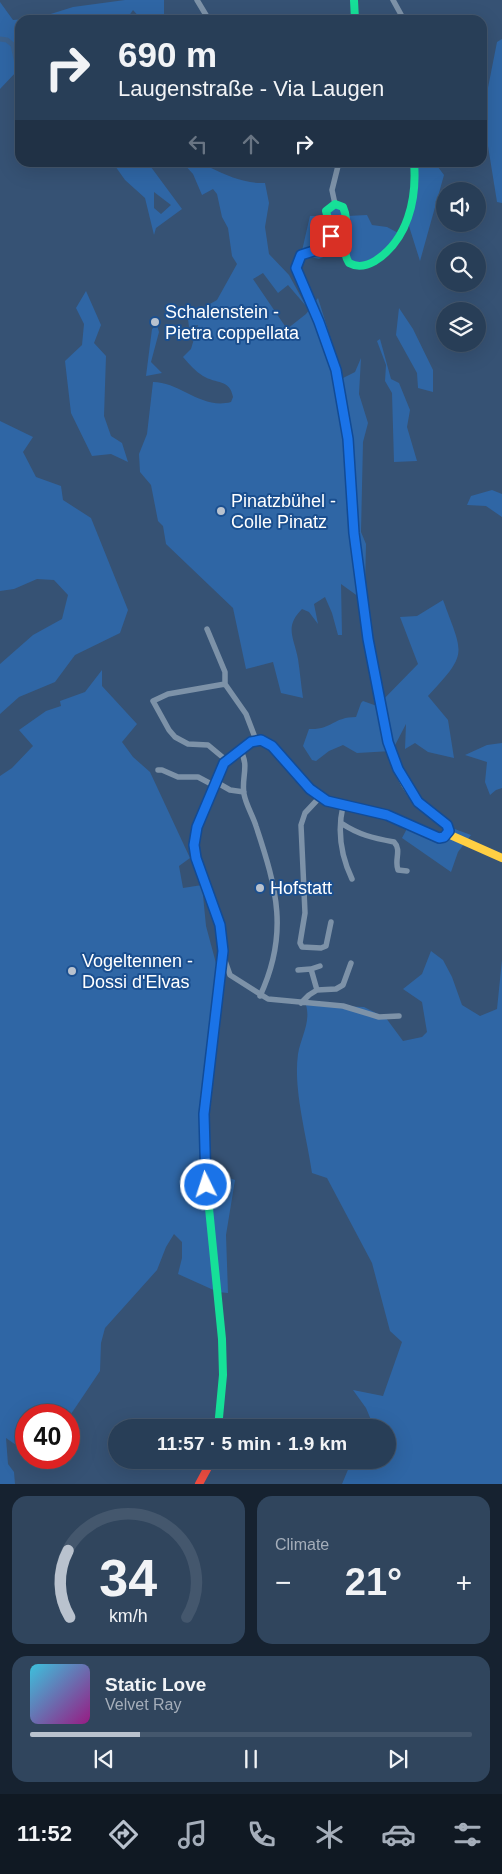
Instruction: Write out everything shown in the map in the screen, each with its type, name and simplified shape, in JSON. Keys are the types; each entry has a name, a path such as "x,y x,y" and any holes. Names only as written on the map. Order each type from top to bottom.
{"street":[{"path":"197,0 206,15"},
{"path":"354,0 355,15"},
{"path":"393,0 401,15"},
{"path":"335,204 332,190 338,167"},
{"path":"335,204 343,207 347,216 343,253 349,263 359,266 382,258 394,246 412,205 416,181 415,167"},
{"path":"335,204 326,211 331,231 330,241 326,247 301,255 296,263 297,272 317,316 334,363 339,387 348,439 354,533 368,639 388,742 392,756 410,791 427,811 447,825 448,834"},
{"path":"207,629 225,672 225,684 246,714 256,740"},
{"path":"225,684 168,694 153,701 169,730 176,737 188,744 208,745 226,760"},
{"path":"219,1419 223,1359 205,1168 204,1114 222,961 220,925 196,858 194,845 197,827 226,760 256,740 261,740 272,746 299,778 320,797 343,806 387,815 439,838 448,834"},
{"path":"240,750 246,762 244,792 274,884 278,908 277,937 272,971 260,996"},
{"path":"158,770 178,777 198,777 230,790 244,792"},
{"path":"320,797 305,813 301,825 305,912 300,943 302,947 321,948 326,946 331,922"},
{"path":"343,806 340,834 342,850 352,879"},
{"path":"341,823 355,833 394,842 398,851 396,865 398,870 407,871"},
{"path":"448,834 502,858"},
{"path":"222,961 225,962 230,975"},
{"path":"301,1003 308,995 317,990 336,989 343,985 350,963"},
{"path":"298,970 320,966"},
{"path":"311,969 317,990"},
{"path":"220,977 230,975 241,980 260,996 268,999 354,1008 380,1017 399,1016"},
{"path":"199,1484 207,1469"}],"shaded area":[{"path":"125,0 164,0 164,15 138,15 133,10 130,15 48,15 73,7"},
{"path":"0,2 13,20 15,20 15,73 0,89"},
{"path":"502,39 502,203 497,202 487,145 487,93 497,42"},
{"path":"116,167 151,167 182,209 156,228 154,235 145,198 125,180","holes":["154,192 171,205 161,214 154,208"]},
{"path":"187,167 210,167 244,181 265,183 269,203 265,227 269,254 289,275 306,306 288,285 278,293 263,273 253,279 287,329 306,314 318,298 343,378 355,372 361,358 359,394 368,423 363,442 361,532 366,544 365,587 359,597 341,584 342,635 338,635 325,597 314,604 318,624 309,612 302,609 296,615 293,621 292,632 303,698 281,693 273,662 246,669 233,608 166,544 163,526 158,521 151,485 140,472 139,454 147,434 153,382 172,386 210,402 231,402 233,397 229,387 203,376 183,357 191,349 198,325 189,327 188,319 192,314 217,300 237,264 232,256 228,228 222,217 217,194 213,189 202,195 193,174"},
{"path":"414,167 438,167 444,175 442,182 436,182 436,204 420,261 408,223"},
{"path":"335,204 347,216 367,215 372,225 387,227 400,234 394,246 359,267 343,253 334,252 319,259 301,255 310,216 326,216"},
{"path":"86,291 101,325 94,343 106,356 104,416 111,436 122,443 128,462 111,454 92,456 71,413 65,361 82,345 84,324 76,308"},
{"path":"399,308 413,329 433,370 433,392 418,388 417,373 396,335"},
{"path":"157,325 159,332 151,362 162,373 146,376 152,329"},
{"path":"380,339 391,379 399,383 410,410 407,427 417,461 394,462 392,393 385,381 386,365 377,341"},
{"path":"0,421 33,437 23,452 36,477 61,486 63,500 91,518 128,610 120,633 75,655 55,682 19,697 0,714 0,664 33,635 62,619 68,595 54,580 37,579 14,589 0,591"},
{"path":"492,490 502,494 502,517 486,506 467,505 471,496"},
{"path":"443,600 455,632 458,652 456,661 450,670 428,696 448,720 454,758 428,752 415,743 405,749 406,724 392,751 357,753 343,745 329,751 316,761 312,760 303,746 309,729 323,728 342,719 356,717 363,701 377,706 418,664 400,617 417,616"},
{"path":"102,670 102,686 137,724 122,742 133,757 150,772 190,858 179,866 183,888 202,885 206,926 217,967 206,1158 214,1162 212,1172 235,1180 226,1235 228,1293 218,1292 178,1274 182,1258 182,1242 174,1234 166,1247 157,1270 105,1328 101,1343 100,1371 78,1404 15,1404 15,1444 6,1438 8,1464 14,1472 15,1484 0,1484 0,776 12,768 33,746 19,730 46,711 61,706 60,701 85,692"},
{"path":"502,743 502,788 490,795 485,782 487,762 465,755 487,745"},
{"path":"410,823 440,836 452,828 471,835 458,852 451,872 402,838"},
{"path":"431,951 443,960 452,977 462,1005 480,1016 497,1009 502,960 502,1484 342,1484 348,1469 396,1469 396,1419 371,1419 366,1408 353,1390 383,1396 402,1342 390,1331 372,1263 327,1178 312,1173 297,1083 298,1054 305,1030 306,1005 364,1007 386,1018 403,1041 422,1037 427,1032 422,1002 403,989 422,974"}],"waterway":[{"path":"0,39 7,40 13,45 15,54"}],"traffic: fast":[{"path":"354,0 355,15"},
{"path":"329,347 295,268 301,255 322,248 330,241 331,230 326,211 335,204 343,207 345,214 345,249 349,263 359,266 375,261 386,252 403,230 412,204 414,167"},
{"path":"204,1126 205,1168 222,1339 223,1375 219,1419"}],"traffic: slow":[{"path":"376,678 385,728 394,761 409,791 420,804 447,825 448,834"},
{"path":"209,894 196,858 194,845 197,827 226,760 251,742 259,740 272,746 310,789 327,801 387,815 439,838 448,834"},
{"path":"448,834 502,858"}],"traffic: jam":[{"path":"329,347 336,369 345,415 358,568 376,678"},
{"path":"204,1126 223,951 220,925 209,894"},
{"path":"199,1484 207,1469"}],"place":[{"name":"Schalenstein - Pietra coppellata","path":"155,322"},
{"name":"Pinatzbühel - Colle Pinatz","path":"221,511"},
{"name":"Hofstatt","path":"260,888"},
{"name":"Vogeltennen - Dossi d'Elvas","path":"72,971"}],"route":[{"path":"206,1185 204,1114 223,951 222,933 217,913 196,858 194,845 197,827 226,760 251,742 261,740 272,746 299,778 310,789 327,801 387,815 439,838 444,837 449,831 447,825 427,811 410,791 392,756 381,713 368,639 354,533 348,439 338,378 330,349 296,268 296,263 301,255 326,247 331,236"}]}
